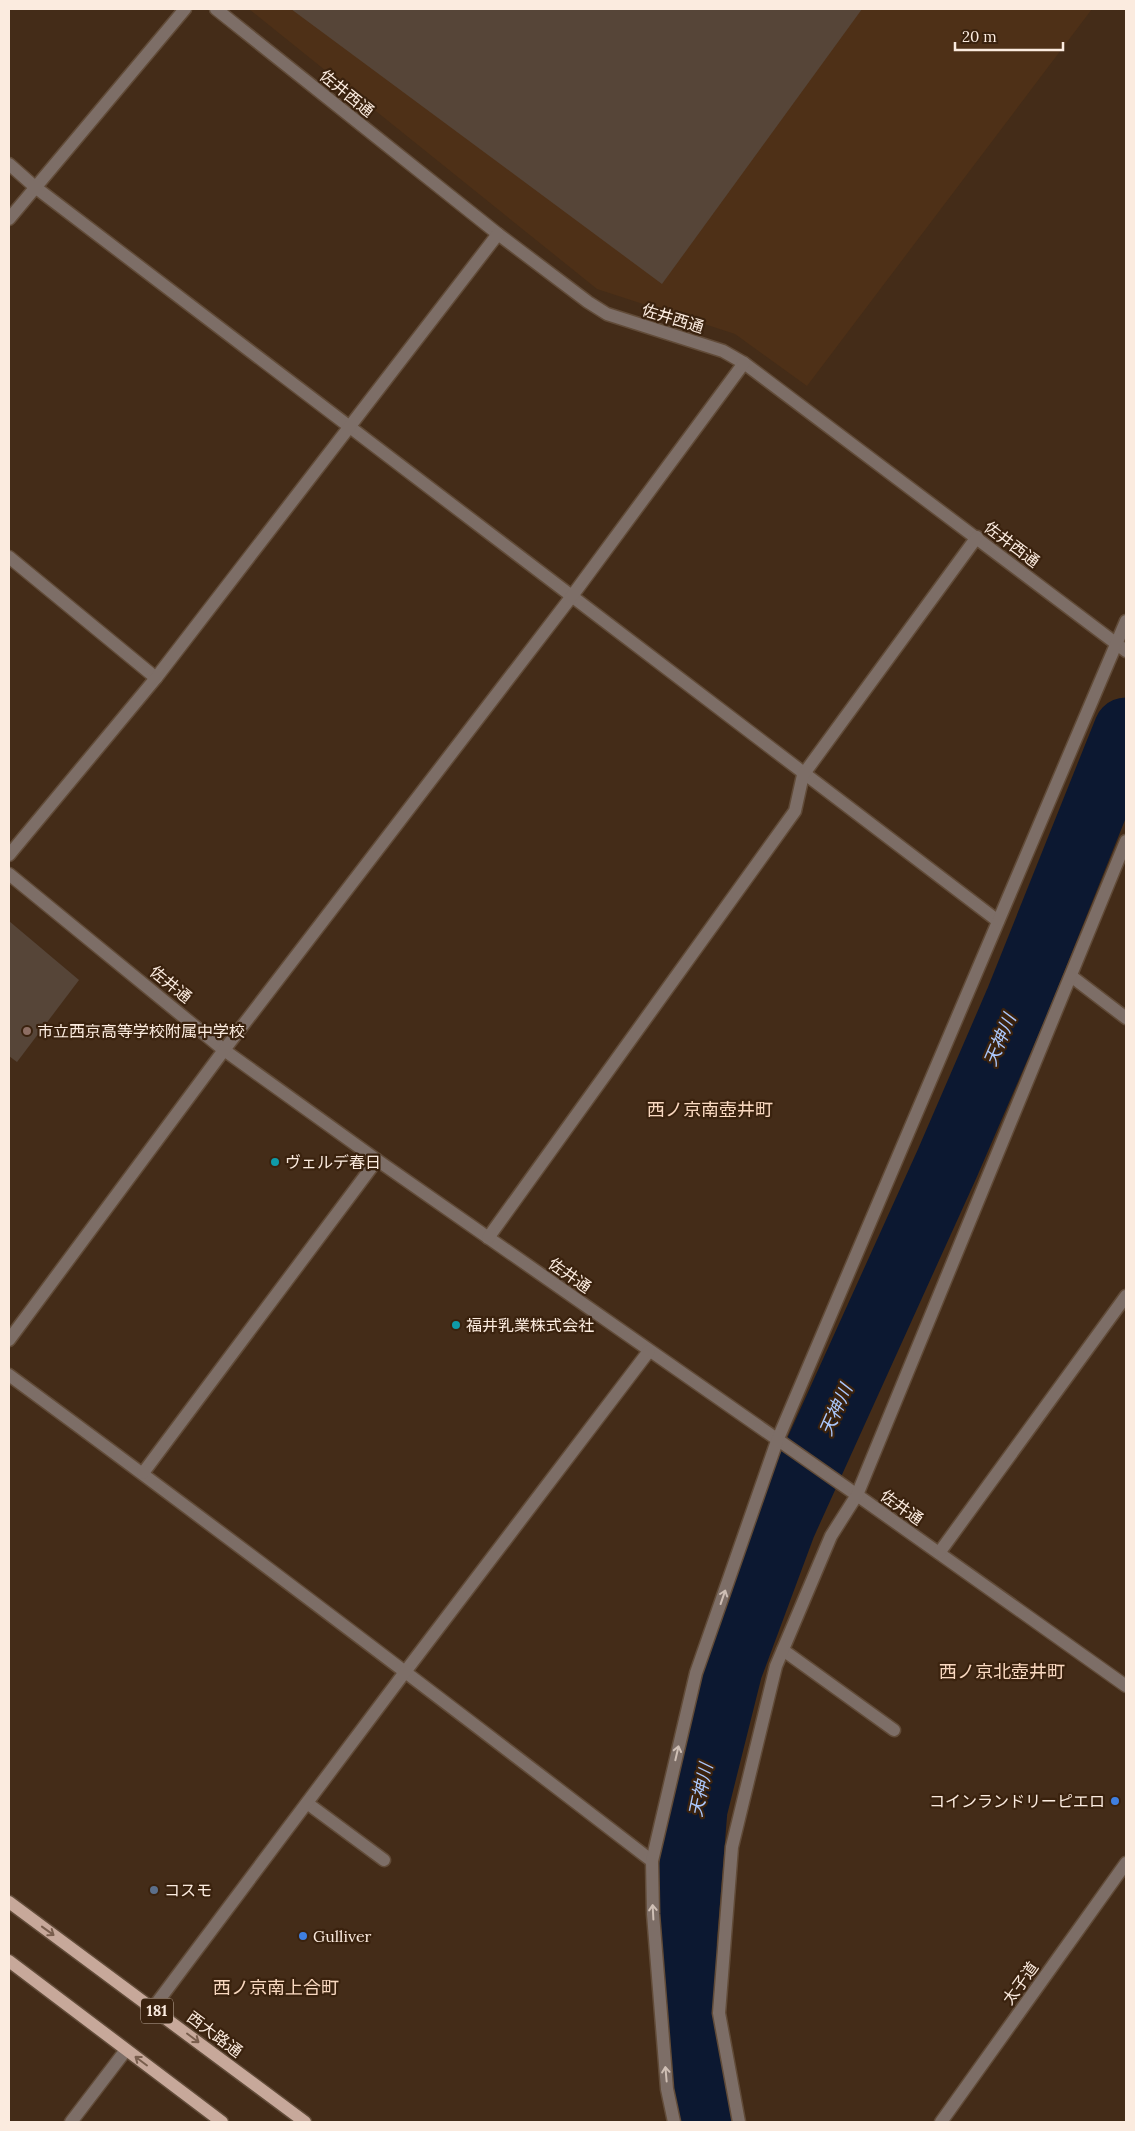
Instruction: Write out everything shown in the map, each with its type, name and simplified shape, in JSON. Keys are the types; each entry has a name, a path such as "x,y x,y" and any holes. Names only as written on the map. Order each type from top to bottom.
{"main road":[{"name":"西大路通","path":"9,1902 305,2122"},
{"path":"9,1961 222,2122"}],"street":[{"path":"9,219 185,9"},
{"name":"佐井西通","path":"216,9 498,234 588,302 608,314 723,351 744,363 1121,648"},
{"path":"9,164 35,187 350,429 572,596 803,775 998,922"},
{"path":"9,855 156,678 350,429 498,234"},
{"path":"9,1340 224,1050 572,596 744,363"},
{"path":"488,1238 795,811 803,775 977,538"},
{"path":"9,557 156,678"},
{"path":"674,2122 666,2079 653,1914 652,1861 696,1673 777,1441 998,922 1121,648 1126,621"},
{"path":"739,2122 719,2013 732,1847 776,1666 832,1536 857,1495 1126,840"},
{"name":"佐井通","path":"9,874 224,1050 377,1160 777,1441 857,1495 1126,1686"},
{"path":"1070,976 1126,1018"},
{"path":"143,1473 377,1160"},
{"path":"939,1553 1126,1296"},
{"path":"153,2008 649,1351"},
{"path":"9,1375 143,1473 652,1861"},
{"path":"782,1650 894,1730"},
{"path":"307,1803 384,1860"},
{"name":"太子道","path":"941,2122 1126,1863"},
{"path":"71,2122 126,2050"}],"shaded area":[{"path":"249,9 1092,9 807,386 735,334 597,289"},
{"path":"291,9 862,9 662,284"},
{"name":"市立西京高等学校附属中学校","path":"9,921 79,980 17,1062 9,1056"}],"waterway":[{"name":"天神川","path":"707,2122 684,1944 695,1809 730,1669 784,1524 947,1164 1017,1002 1126,730"}],"place":[{"name":"市立西京高等学校附属中学校","path":"27,1031"},
{"name":"ヴェルデ春日","path":"275,1162"},
{"name":"福井乳業株式会社","path":"456,1325"},
{"name":"コインランドリーピエロ","path":"1115,1801"},
{"name":"コスモ","path":"154,1890"},
{"name":"Gulliver","path":"303,1936"}],"district":[{"name":"西ノ京南壺井町","path":"710,1110"},
{"name":"西ノ京北壺井町","path":"1002,1672"},
{"name":"西ノ京南上合町","path":"276,1988"}]}
